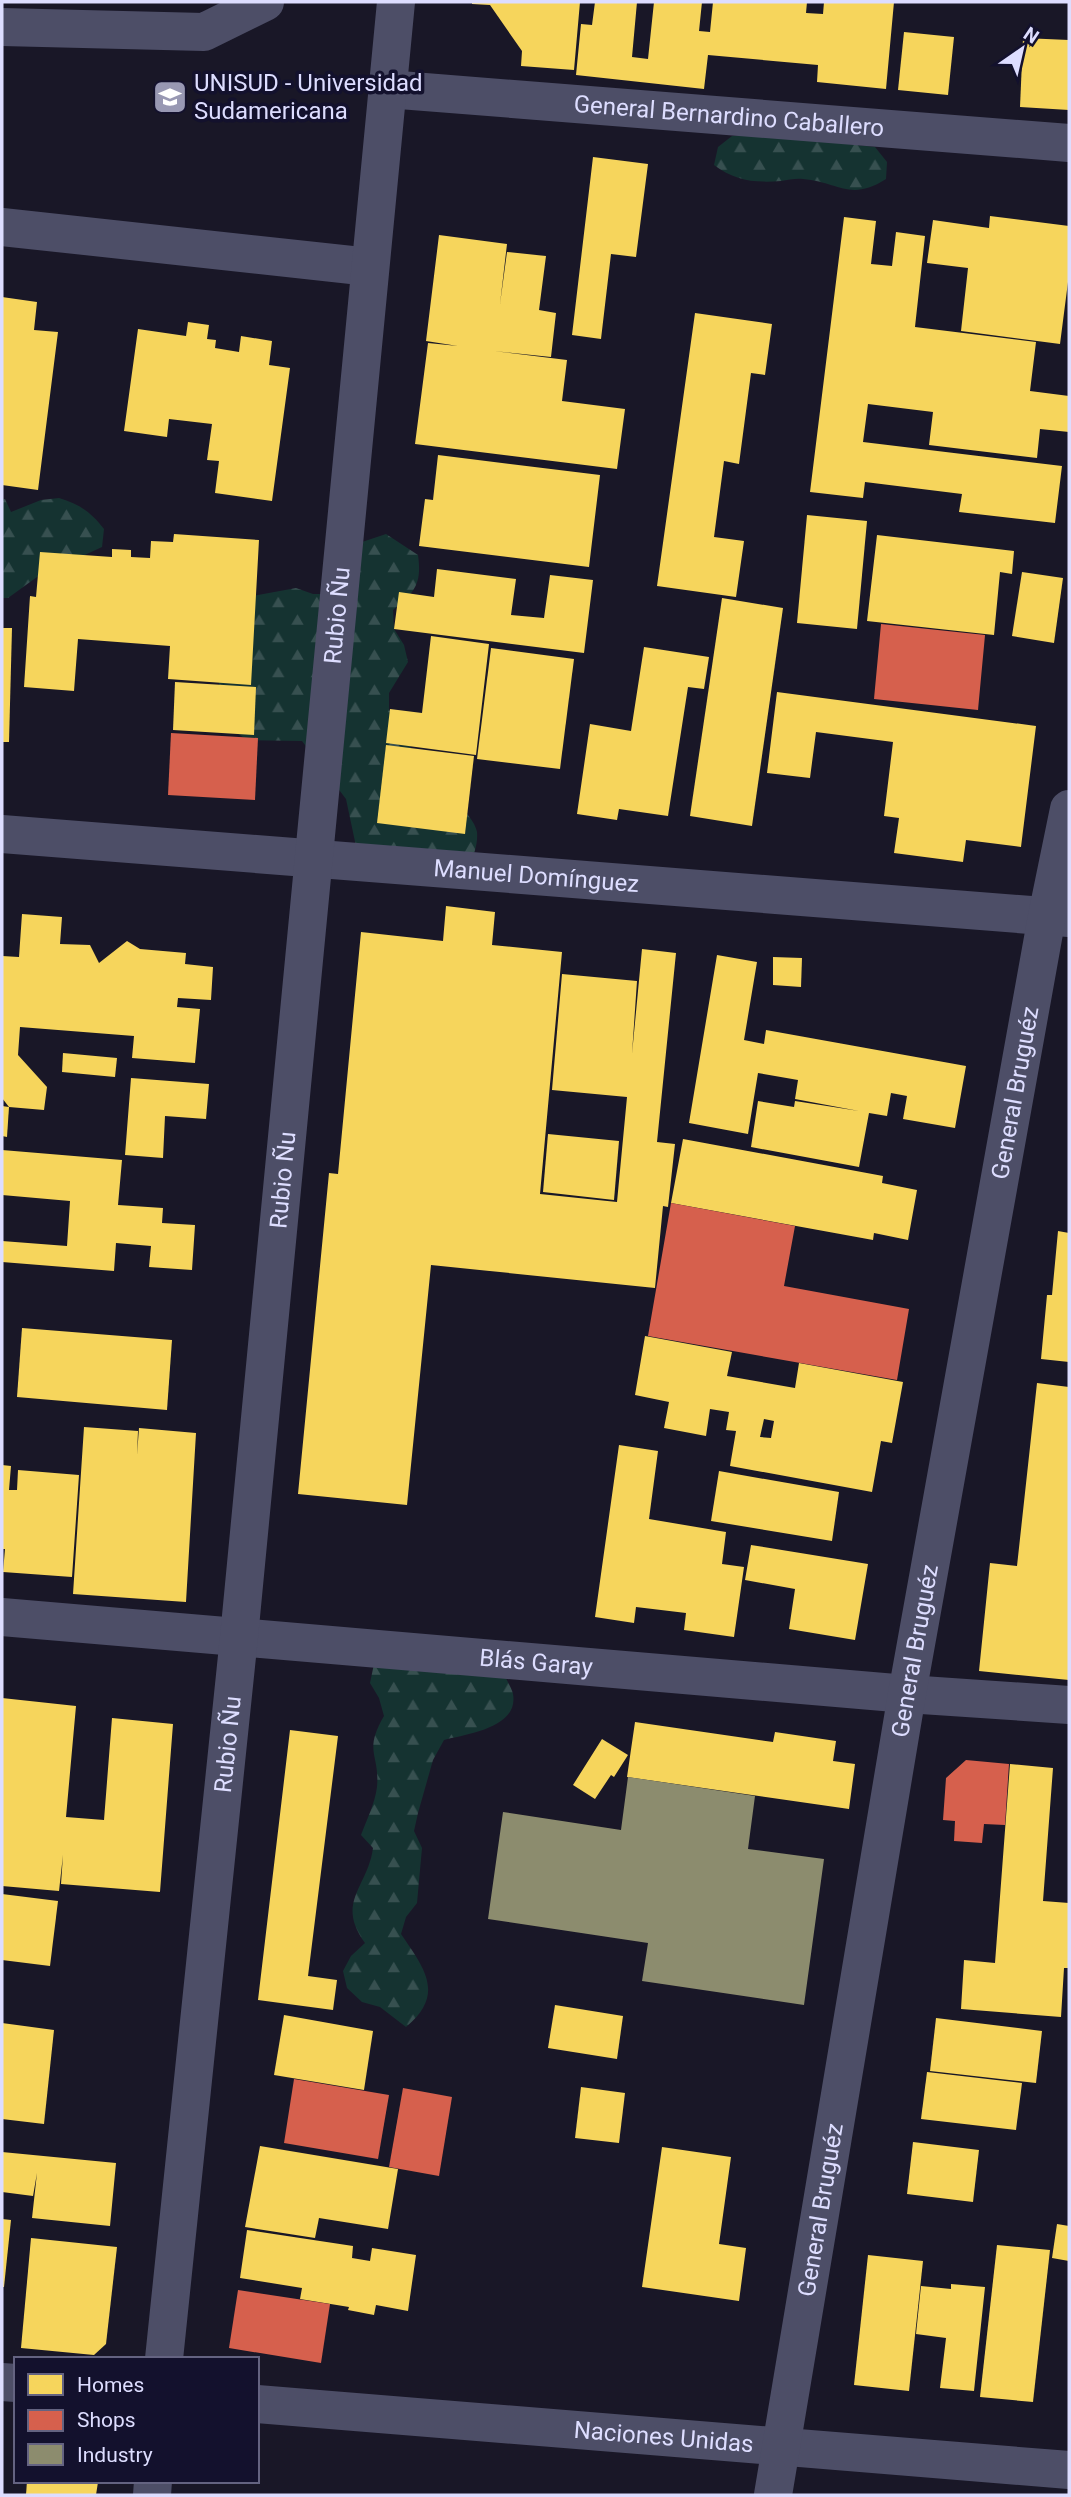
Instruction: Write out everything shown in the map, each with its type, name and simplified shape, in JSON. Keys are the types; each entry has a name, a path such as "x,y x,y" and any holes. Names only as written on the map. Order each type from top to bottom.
{"street":[{"path":"2,27 204,32 265,2"},
{"name":"Rubio Ñu","path":"164,2357 239,1637 396,2"},
{"name":"General Bernardino Caballero","path":"387,89 1069,143"},
{"path":"2,227 370,267"},
{"name":"General Bruguéz","path":"773,2495 908,1694 1058,917 1069,809"},
{"name":"Manuel Domínguez","path":"2,834 1058,917"},
{"name":"Blás Garay","path":"2,1617 908,1694 1069,1705"},
{"name":"Naciones Unidas","path":"259,2404 781,2447 1057,2478"}],"green space":[{"path":"768,135 875,147 887,162 886,179 874,186 853,190 803,179 772,182 746,180 730,175 714,165 718,147 732,136"},
{"path":"59,498 84,509 99,523 104,529 102,547 37,577 8,598 2,598 2,499 5,499 11,512 41,500"},
{"path":"386,534 418,555 419,565 415,587 393,610 394,629 404,645 408,662 389,693 389,710 406,734 413,762 450,795 474,824 477,841 470,865 357,851 346,799 302,741 247,740 233,730 219,699 219,682 253,596 296,588 313,594 333,594 350,546"},
{"path":"374,1664 506,1678 513,1694 513,1705 508,1715 500,1722 478,1732 444,1740 433,1760 414,1831 422,1848 417,1903 406,1917 401,1934 423,1970 428,1992 418,2015 406,2027 380,2007 362,2002 347,1988 343,1971 351,1956 365,1943 357,1929 353,1905 373,1848 361,1835 376,1793 373,1746 384,1716 379,1698 370,1683"}],"building: Homes":[{"path":"472,2 580,2 574,70 521,66 522,51 490,5"},
{"path":"595,2 637,2 632,57 648,59 654,2 702,2 699,31 710,32 713,2 807,2 806,13 823,14 824,2 894,2 886,89 817,82 818,65 708,55 704,89 576,75 581,24 592,25"},
{"path":"904,32 954,37 948,95 898,90"},
{"path":"1023,38 1069,40 1069,110 1020,107"},
{"path":"593,157 648,164 636,257 611,254 601,339 572,335"},
{"path":"990,216 1069,226 1069,282 1060,344 961,331 968,268 927,263 933,220 989,228"},
{"path":"844,217 876,221 871,264 892,266 896,232 925,236 915,327 1036,342 1030,391 1069,396 1069,432 1040,429 1037,458 929,445 933,412 868,404 863,442 1062,466 1055,523 959,512 962,494 865,482 863,498 810,492"},
{"path":"439,235 507,244 500,304 507,252 546,256 539,310 556,313 551,357 494,351 567,360 562,401 625,409 617,469 415,444 428,343 458,346 426,341"},
{"path":"2,297 37,302 34,330 58,332 38,490 2,485"},
{"path":"695,313 772,324 765,375 751,373 739,464 724,461 714,537 744,541 736,597 657,586"},
{"path":"188,322 209,325 207,339 216,340 215,348 239,352 241,336 272,341 269,365 290,368 272,501 215,493 219,461 207,460 212,424 169,419 167,437 124,431 138,329 186,336"},
{"path":"438,455 600,475 589,567 419,546 425,499 433,500"},
{"path":"807,515 867,521 857,629 797,623"},
{"path":"174,534 259,540 251,685 168,679 170,646 78,639 74,691 24,687 30,596 36,597 40,552 112,557 112,549 131,550 131,557 150,558 151,541 173,542"},
{"path":"877,535 1014,551 1012,574 1000,572 994,635 867,621"},
{"path":"437,569 516,579 511,615 544,618 550,575 593,580 584,653 394,629 399,592 434,597"},
{"path":"1022,572 1063,578 1054,643 1012,636"},
{"path":"722,598 783,608 752,826 690,816"},
{"path":"2,628 12,628 9,742 2,742"},
{"path":"431,636 489,644 476,755 386,743 390,709 422,713"},
{"path":"644,647 709,657 704,689 688,687 668,816 619,809 617,820 577,814 590,724 631,731"},
{"path":"491,648 574,659 560,769 477,759"},
{"path":"175,682 256,687 254,735 173,730"},
{"path":"777,692 1036,726 1021,847 966,840 963,862 894,853 899,818 884,816 893,742 816,732 810,778 767,773"},
{"path":"386,745 474,756 465,834 377,823"},
{"path":"446,906 495,912 492,945 562,952 540,1194 617,1202 627,1097 552,1090 562,974 637,981 632,1054 642,949 676,953 657,1142 675,1144 668,1207 663,1206 655,1288 431,1265 407,1505 298,1494 329,1173 338,1174 361,932 443,941"},
{"path":"22,914 62,917 60,944 90,945 99,963 127,941 140,949 186,953 185,964 213,967 211,1000 178,998 177,1007 200,1009 195,1063 132,1058 134,1036 20,1027 18,1055 47,1087 44,1110 9,1107 2,1098 2,956 19,957"},
{"path":"717,955 757,962 744,1040 764,1044 766,1030 966,1066 955,1128 903,1119 907,1096 891,1093 887,1116 869,1113 859,1167 751,1147 758,1101 794,1107 795,1101 859,1111 795,1099 798,1080 758,1073 748,1134 689,1123"},
{"path":"773,957 802,958 801,987 773,985"},
{"path":"63,1053 117,1058 115,1077 62,1072"},
{"path":"131,1078 209,1084 206,1119 165,1116 163,1158 125,1155"},
{"path":"2,1106 9,1107 7,1137 2,1136"},
{"path":"548,1134 619,1141 614,1200 543,1192"},
{"path":"683,1139 883,1176 882,1183 917,1190 908,1240 874,1233 873,1240 671,1203"},
{"path":"2,1150 122,1160 118,1205 163,1208 162,1223 195,1225 192,1270 149,1267 151,1246 116,1243 114,1271 2,1262 2,1241 67,1246 70,1201 2,1195"},
{"path":"1058,1231 1069,1233 1069,1362 1041,1359 1047,1295 1052,1295"},
{"path":"22,1328 172,1340 167,1410 17,1397"},
{"path":"645,1336 732,1352 727,1376 795,1388 799,1363 903,1382 892,1443 881,1441 872,1492 730,1466 736,1431 726,1430 729,1412 710,1409 706,1436 664,1428 669,1402 635,1395","holes":["764,1419 774,1421 771,1438 760,1437"]},
{"path":"1037,1383 1069,1387 1069,1680 979,1671 990,1563 1017,1566"},
{"path":"84,1427 138,1431 137,1455 139,1428 196,1433 186,1602 73,1594"},
{"path":"619,1445 658,1451 649,1519 726,1532 722,1564 744,1567 734,1637 684,1630 686,1613 636,1607 634,1623 595,1617"},
{"path":"2,1465 11,1466 9,1490 17,1490 18,1470 79,1475 72,1577 3,1572 5,1549 2,1549"},
{"path":"719,1471 839,1492 832,1541 711,1521"},
{"path":"751,1545 868,1564 855,1640 789,1629 795,1589 745,1580"},
{"path":"2,1698 76,1706 66,1817 104,1820 112,1718 173,1724 160,1892 61,1884 63,1855 59,1891 2,1886"},
{"path":"635,1722 773,1742 775,1732 836,1741 833,1761 855,1764 849,1809 627,1777"},
{"path":"290,1730 338,1736 308,1976 337,1980 333,2010 258,2000"},
{"path":"602,1739 628,1755 595,1799 573,1785"},
{"path":"1010,1764 1053,1768 1043,1901 1069,1903 1069,1968 1064,1968 1061,2017 961,2009 964,1960 995,1963"},
{"path":"2,1894 58,1901 50,1966 2,1960"},
{"path":"555,2005 623,2016 617,2059 548,2048"},
{"path":"284,2015 373,2031 364,2090 274,2075"},
{"path":"936,2018 1042,2031 1036,2083 930,2071"},
{"path":"2,2023 54,2030 44,2124 2,2119"},
{"path":"927,2072 1022,2083 1016,2130 921,2119"},
{"path":"581,2087 625,2093 619,2143 575,2138"},
{"path":"913,2142 979,2150 973,2202 907,2194"},
{"path":"260,2146 398,2169 388,2229 319,2218 315,2238 245,2227"},
{"path":"662,2147 731,2157 719,2244 746,2248 739,2301 642,2287"},
{"path":"2,2152 116,2163 110,2226 32,2218 37,2173 33,2196 2,2192"},
{"path":"2,2219 11,2220 4,2287 2,2287"},
{"path":"1057,2224 1069,2226 1069,2261 1052,2258"},
{"path":"247,2230 353,2246 352,2258 370,2261 372,2248 416,2255 408,2311 376,2305 374,2315 348,2310 349,2307 300,2299 302,2288 240,2278"},
{"path":"31,2238 117,2247 106,2344 94,2355 21,2348"},
{"path":"997,2245 1050,2250 1033,2402 980,2397"},
{"path":"868,2255 923,2261 909,2391 854,2385"},
{"path":"951,2284 985,2287 974,2391 940,2388 946,2338 916,2334 921,2286 951,2289"},
{"path":"27,2483 98,2483 96,2495 26,2495"}],"building: Shops":[{"path":"881,624 985,635 978,710 874,699"},
{"path":"171,733 258,738 255,800 168,795"},
{"path":"671,1203 795,1226 784,1286 909,1309 897,1380 648,1336"},
{"path":"966,1760 1009,1764 1005,1825 984,1824 982,1843 954,1841 955,1821 943,1820 946,1778"},
{"path":"294,2079 389,2095 378,2159 284,2143"},
{"path":"403,2088 452,2097 439,2176 389,2167"},
{"path":"238,2290 330,2304 321,2363 229,2348"}],"building: Industry":[{"path":"628,1777 755,1796 748,1849 824,1859 804,2005 642,1981 648,1943 488,1919 503,1812 621,1830"}],"place":[{"name":"UNISUD - Universidad Sudamericana","path":"170,97"}]}
